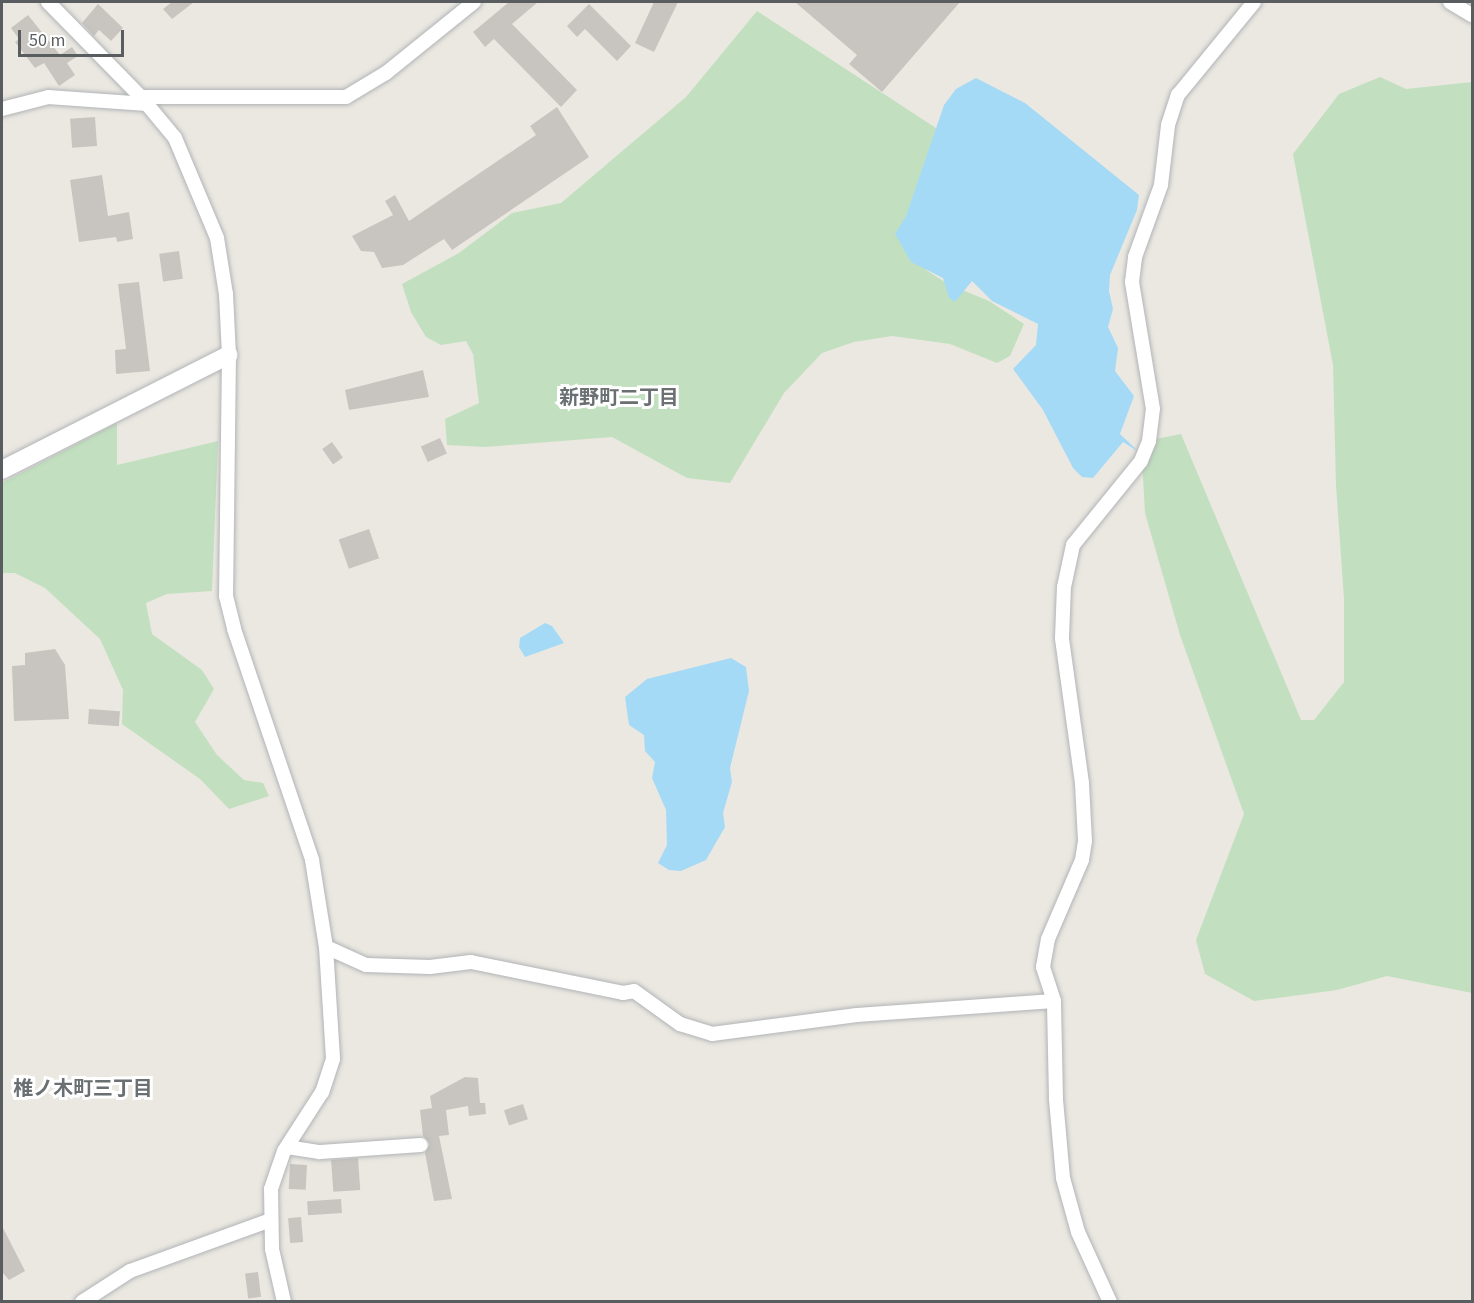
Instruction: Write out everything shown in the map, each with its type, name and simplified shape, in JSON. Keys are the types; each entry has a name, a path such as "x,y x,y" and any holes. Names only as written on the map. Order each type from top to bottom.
{"street":[{"path":"48,2 144,100 175,138 216,238 226,294 229,355 226,596 234,629 312,860 326,947 333,1059 322,1092 287,1147 271,1189 272,1249 284,1302"},
{"path":"2,109 48,97 144,100 346,97 386,73 474,2"},
{"path":"1110,1302 1078,1232 1063,1178 1056,1099 1054,1001 1044,967 1048,939 1082,860 1085,841 1082,783 1062,638 1068,561 1073,545 1141,461 1149,441 1153,409 1132,282 1135,257 1161,185 1168,125 1178,95 1254,2"},
{"path":"1450,2 1473,15"},
{"path":"2,470 229,355"},
{"path":"326,947 366,965 430,966 471,963 622,993 634,991 680,1023 711,1034 857,1015 1054,1001"},
{"path":"287,1147 320,1152 421,1145"},
{"path":"82,1302 130,1271 271,1220"}],"green space":[{"path":"757,11 942,132 921,251 926,270 948,284 989,301 1024,324 1010,356 997,363 950,344 892,336 854,342 822,353 784,393 730,483 687,478 612,437 485,447 447,445 445,419 479,403 473,354 466,341 441,345 426,337 411,312 402,284 459,253 512,213 561,203 686,97"},
{"path":"1380,77 1406,89 1472,82 1472,993 1387,976 1337,990 1254,1001 1205,974 1196,940 1244,814 1180,635 1145,513 1141,442 1181,434 1301,720 1314,720 1344,682 1344,599 1336,485 1333,365 1293,154 1339,94"},
{"path":"117,423 117,465 218,441 212,591 167,594 146,603 152,634 202,670 214,689 195,722 217,755 244,780 263,783 269,796 229,809 200,779 122,724 123,690 100,639 45,588 15,573 2,573 2,483"}],"water":[{"path":"976,78 1025,103 1139,195 1137,210 1110,275 1109,291 1113,309 1108,327 1118,348 1115,371 1134,396 1120,434 1139,452 1123,442 1093,478 1082,477 1073,468 1043,410 1013,369 1036,345 1038,324 992,301 972,281 955,302 949,298 943,278 911,262 895,234 906,216 944,105 956,89"},
{"path":"545,623 552,626 564,643 525,657 519,647 520,638"},
{"path":"731,658 746,667 749,691 730,768 732,782 723,813 725,827 706,860 681,871 669,870 658,863 667,845 666,810 652,778 655,762 645,751 644,735 629,725 625,697 647,679"}],"building":[{"path":"172,2 194,2 172,19 163,9"},
{"path":"509,2 538,2 512,24 577,90 561,107 494,39 485,47 473,32"},
{"path":"654,2 678,2 654,52 635,43"},
{"path":"795,2 960,2 882,92 849,64 857,55"},
{"path":"98,4 123,28 111,41 99,30 94,36 82,23"},
{"path":"589,4 631,46 617,61 585,29 577,37 567,26"},
{"path":"28,15 60,55 72,47 78,56 67,63 75,75 59,86 44,63 35,68 15,42 19,39 11,28"},
{"path":"557,107 589,157 452,250 444,239 403,265 382,268 374,252 361,251 352,236 393,215 385,201 395,195 409,221 536,135 530,126"},
{"path":"95,117 97,146 72,148 70,119"},
{"path":"102,175 108,216 129,212 133,239 117,242 116,237 79,242 70,180"},
{"path":"179,251 183,279 163,282 159,254"},
{"path":"139,282 150,371 116,374 115,350 126,349 118,284"},
{"path":"423,370 429,397 349,410 345,390"},
{"path":"440,438 447,454 428,462 421,447"},
{"path":"332,442 343,458 333,464 322,449"},
{"path":"369,529 379,558 349,569 339,539"},
{"path":"55,649 65,665 69,719 14,721 12,666 25,665 25,653"},
{"path":"89,709 120,711 119,726 88,724"},
{"path":"465,1077 478,1078 480,1103 485,1103 486,1114 469,1116 468,1106 446,1110 449,1135 439,1136 452,1199 434,1201 425,1153 430,1144 423,1136 420,1110 432,1108 430,1096"},
{"path":"523,1104 528,1119 509,1125 504,1110"},
{"path":"358,1158 360,1190 333,1192 331,1160"},
{"path":"290,1164 307,1165 306,1190 289,1189"},
{"path":"341,1199 342,1213 308,1215 307,1201"},
{"path":"301,1217 303,1242 290,1243 288,1218"},
{"path":"2,1226 25,1271 9,1280 2,1272"},
{"path":"258,1272 261,1297 248,1298 245,1274"}],"district":[{"name":"新野町二丁目","path":"619,398"},
{"name":"椎ノ木町三丁目","path":"83,1089"}]}
